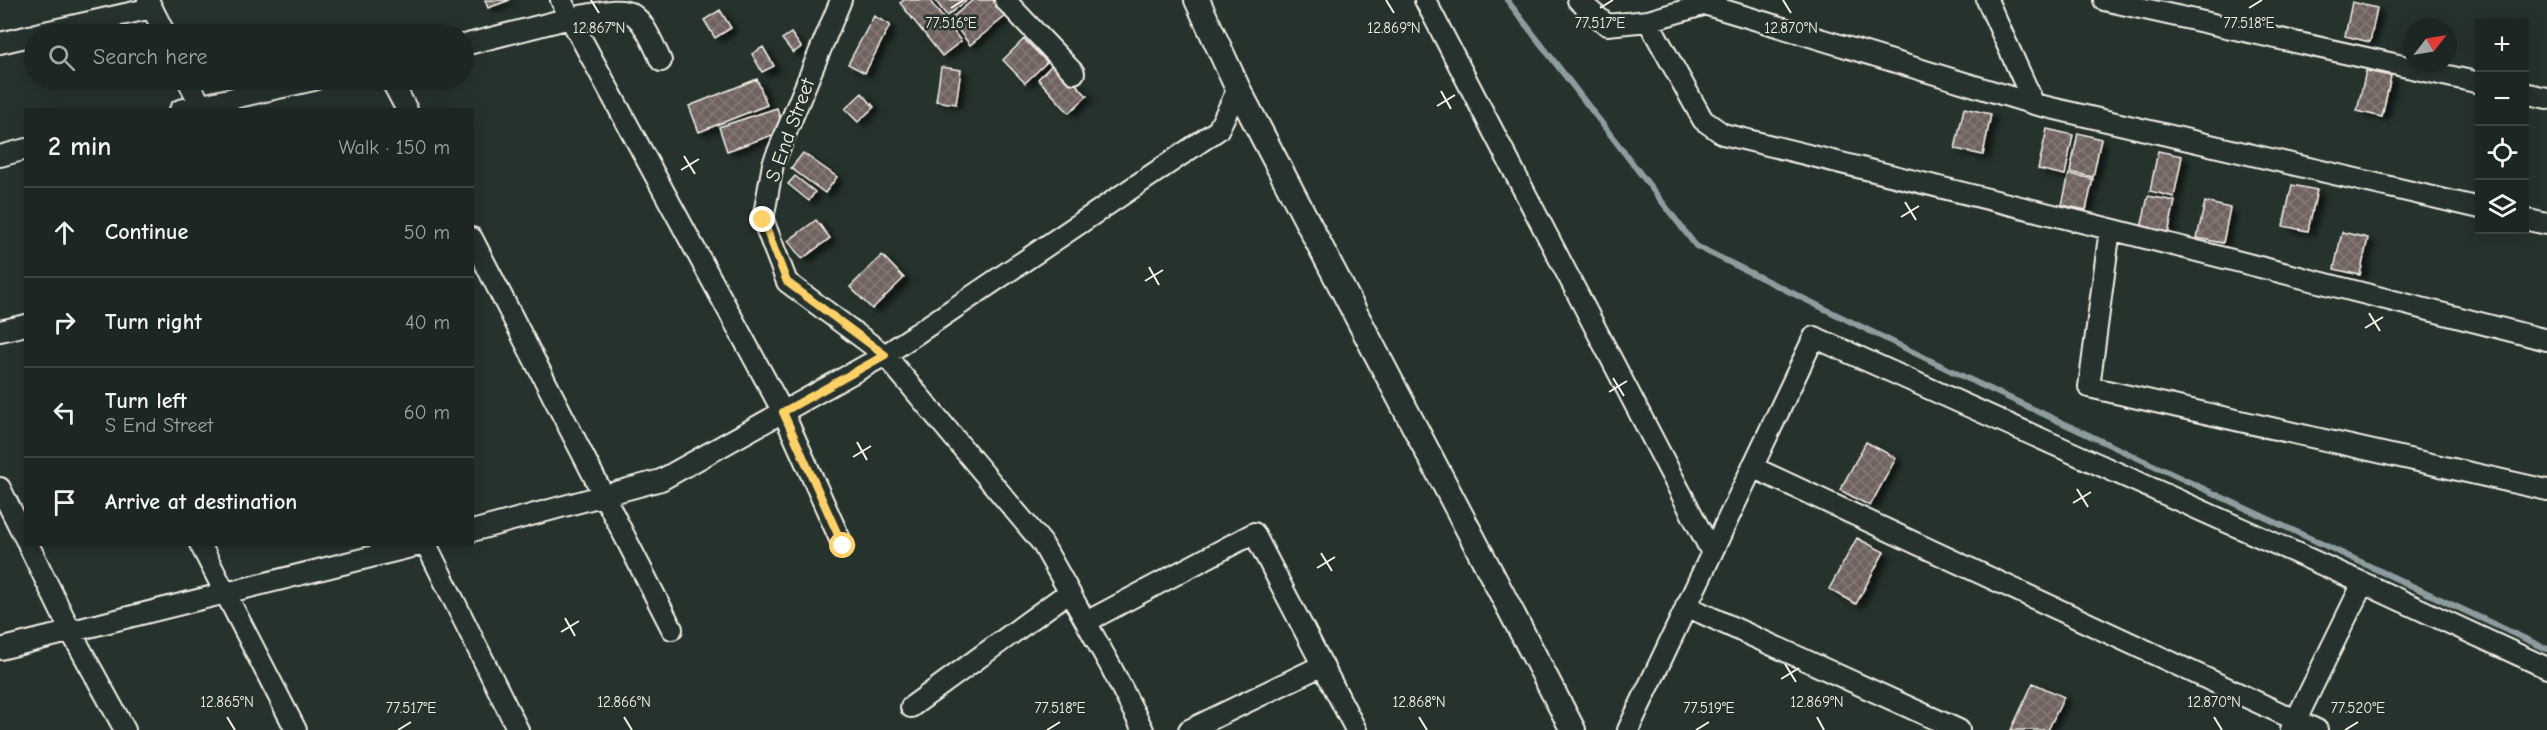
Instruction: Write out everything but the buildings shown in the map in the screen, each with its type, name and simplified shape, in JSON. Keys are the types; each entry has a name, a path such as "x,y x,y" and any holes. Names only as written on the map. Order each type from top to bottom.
{"street":[{"path":"561,0 783,412 843,546"},
{"name":"S End Street","path":"841,0 773,164 763,220 787,282 885,355 1042,543 1143,730"},
{"path":"1005,0 1074,73"},
{"path":"1425,0 1712,553"},
{"path":"1578,0 1607,25 1648,21 1668,6 1712,2 2034,104 2475,207"},
{"path":"1987,0 2034,104"},
{"path":"2104,0 2475,82"},
{"path":"1201,1 1238,89 1573,730"},
{"path":"76,24 150,4 160,24"},
{"path":"474,42 570,18 622,9 637,15 647,27 661,61"},
{"path":"1648,21 1703,120 1724,134 2547,340"},
{"path":"0,43 24,38"},
{"path":"474,530 661,480 885,355 1218,130 1238,89"},
{"path":"193,90 202,107 273,90"},
{"path":"396,90 406,108"},
{"path":"2529,94 2547,98"},
{"path":"0,156 24,150"},
{"path":"2529,220 2547,224"},
{"path":"2110,230 2089,387 2547,490"},
{"path":"474,242 672,629"},
{"path":"0,331 24,325"},
{"path":"1628,730 1814,337 2363,583 2547,669"},
{"path":"1752,466 2294,725 2317,730"},
{"path":"0,488 24,536"},
{"path":"1086,622 1254,533 1356,730"},
{"path":"29,546 71,632 125,730"},
{"path":"201,546 296,730"},
{"path":"0,649 416,546"},
{"path":"425,546 518,730"},
{"path":"2294,725 2363,583"},
{"path":"910,707 1069,592"},
{"path":"1686,606 1959,730"},
{"path":"1189,730 1323,665"}],"waterway":[{"path":"1507,0 1696,246 1962,376 2547,649"}],"route":[{"path":"763,220 787,282 885,355 783,412 843,546"}]}
